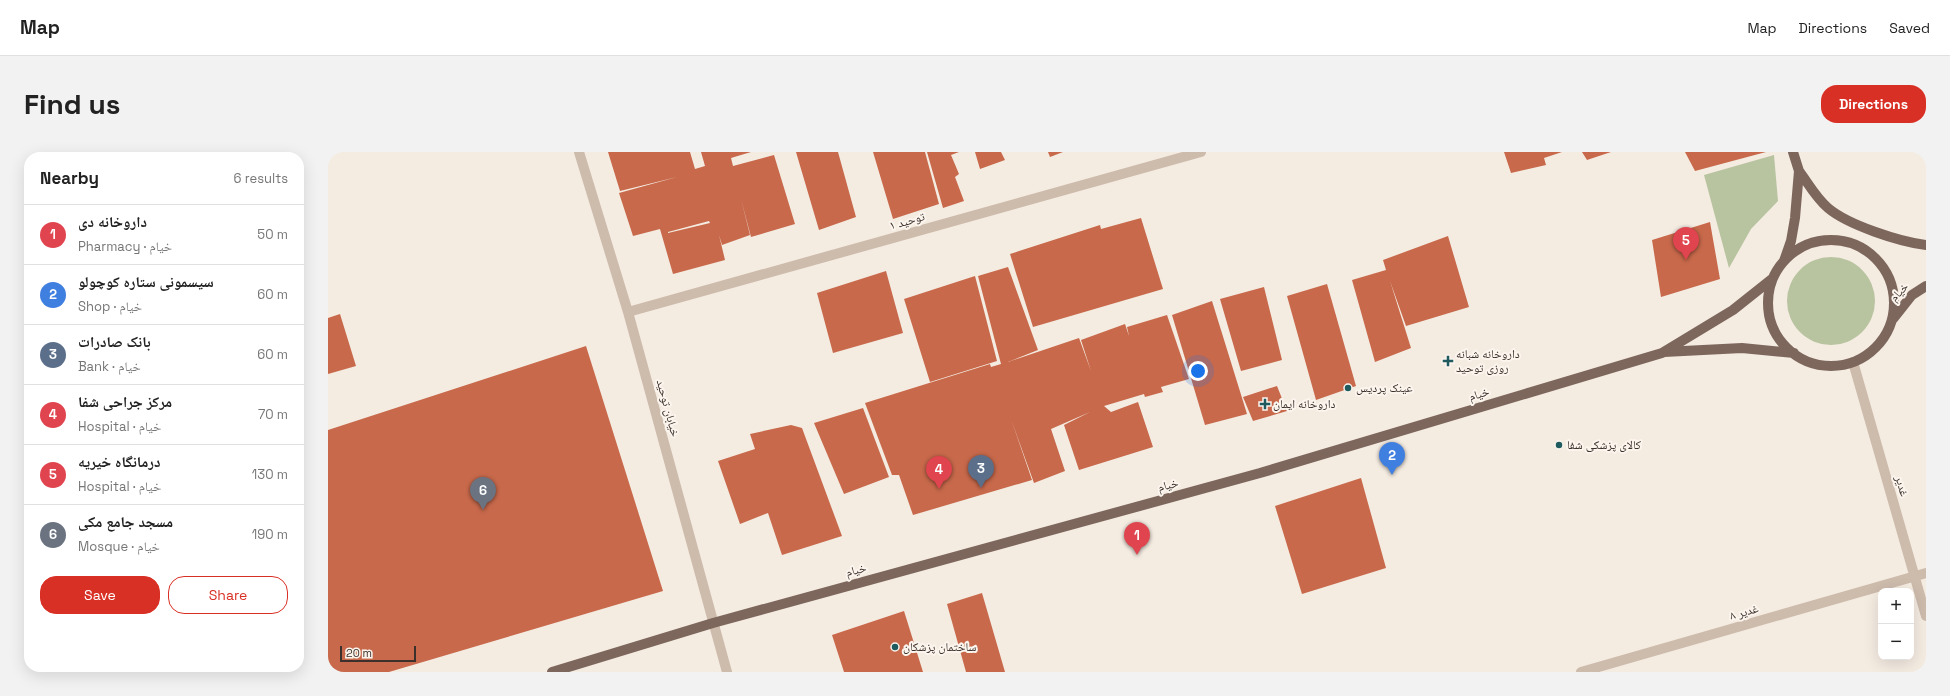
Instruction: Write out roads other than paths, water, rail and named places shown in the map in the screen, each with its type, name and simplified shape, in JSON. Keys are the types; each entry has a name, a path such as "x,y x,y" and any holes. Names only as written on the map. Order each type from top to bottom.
{"main road":[{"path":"1793,152 1799,171 1828,208 1856,225 1888,236 1926,245"},
{"path":"1783,262 1799,248 1818,241 1840,240 1861,247 1878,260 1890,279 1895,298 1893,319 1885,337 1871,352 1853,362 1832,366 1812,363 1794,354 1779,339 1770,320 1768,300 1772,279 1783,262 1791,241 1795,218 1799,171"},
{"name":"خیام","path":"552,672 712,623 1260,473 1662,353 1733,310 1772,279"},
{"name":"خیام","path":"1893,319 1912,295 1926,286"},
{"path":"1662,353 1742,348 1794,354"}],"street":[{"name":"خیابان توحید","path":"579,152 628,312 712,623 727,672"},
{"name":"توحید ۱","path":"628,312 1197,153"},
{"name":"غدیر","path":"1853,362 1926,616"},
{"name":"غدیر ۸","path":"1581,672 1926,573"}],"place":[{"name":"درمانگاه خیریه","path":"1686,260"},
{"name":"داروخانه شبانه روزی توحید","path":"1448,361"},
{"name":"عینک پردیس","path":"1348,388"},
{"name":"داروخانه ایمان","path":"1265,404"},
{"name":"کالای پزشکی شفا","path":"1559,445"},
{"name":"سیسمونی ستاره کوچولو","path":"1392,475"},
{"name":"بانک صادرات","path":"981,488"},
{"name":"مرکز جراحی شفا","path":"939,489"},
{"name":"مسجد جامع مکی","path":"483,510"},
{"name":"داروخانه دی","path":"1137,555"},
{"name":"ساختمان پزشکان","path":"895,647"}]}
